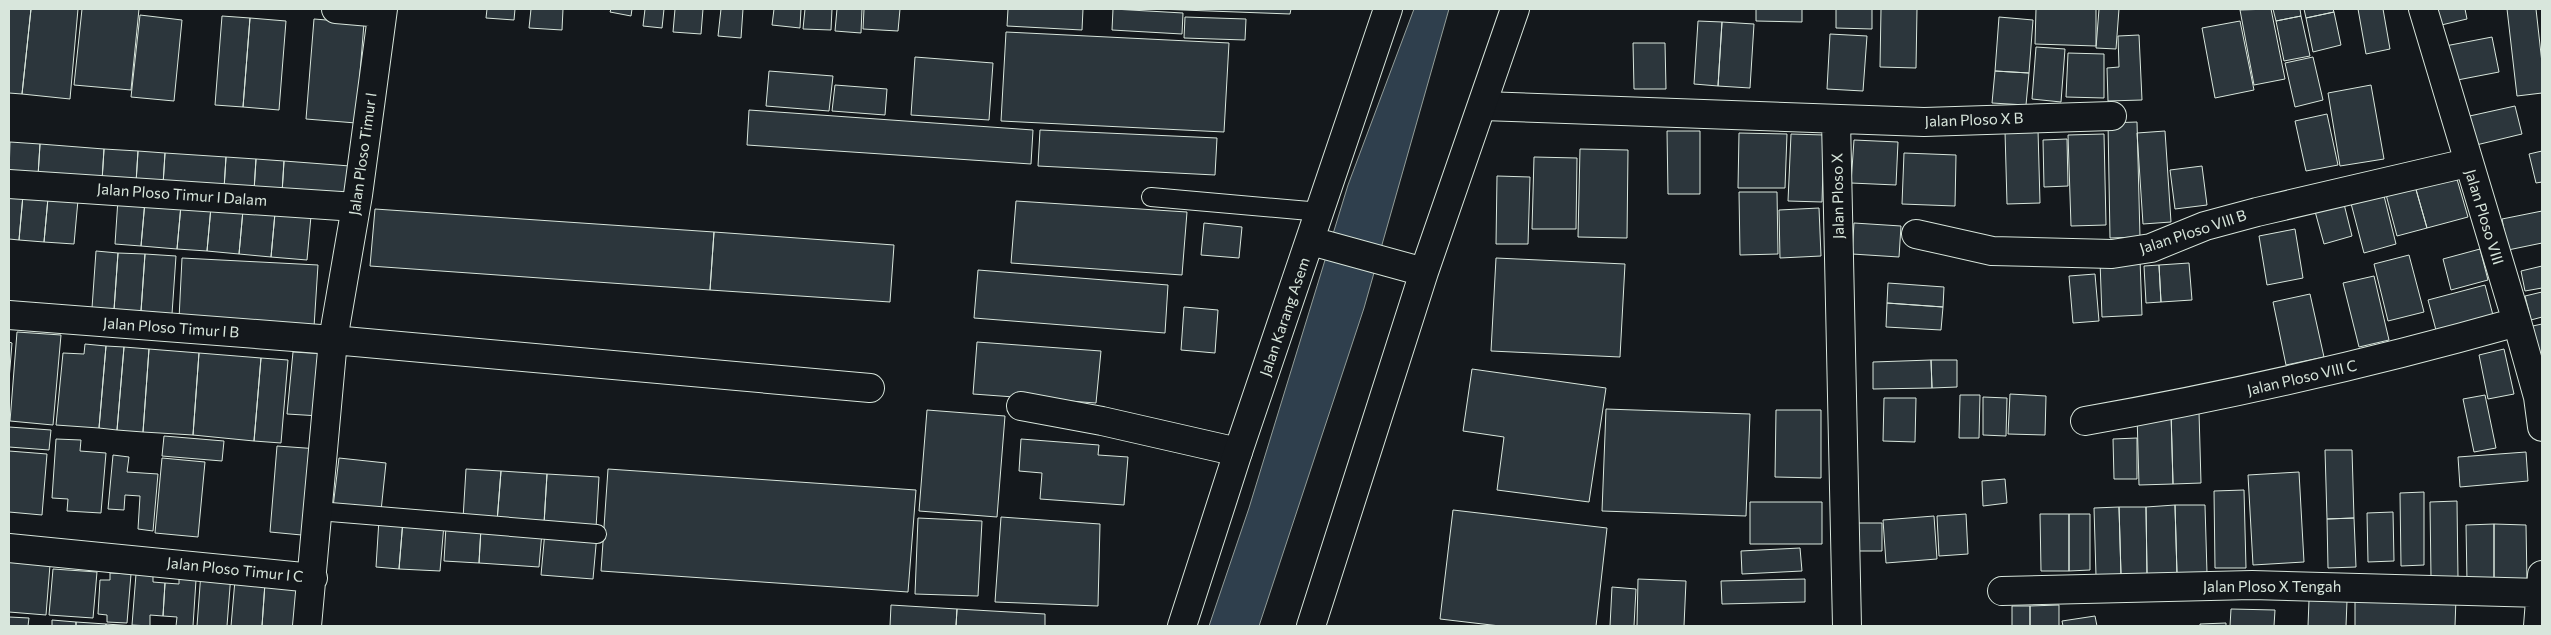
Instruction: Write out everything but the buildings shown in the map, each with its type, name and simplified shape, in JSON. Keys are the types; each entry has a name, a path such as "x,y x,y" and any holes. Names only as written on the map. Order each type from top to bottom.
{"street":[{"name":"Jalan Ploso Timur I","path":"333,340 356,207 383,11 336,9"},
{"name":"Jalan Karang Asem","path":"1182,626 1238,452 1315,243 1321,212 1388,9"},
{"path":"1311,626 1421,271 1483,106 1515,9"},
{"name":"Jalan Ploso VIII","path":"2423,9 2467,163 2517,322 2538,397 2542,427"},
{"path":"1483,106 1836,120"},
{"name":"Jalan Ploso X B","path":"1836,120 1924,122 2112,116"},
{"name":"Jalan Ploso X","path":"1836,120 1847,626"},
{"name":"Jalan Ploso VIII B","path":"1916,234 1992,251 2112,254 2151,248 2205,226 2257,212 2467,163"},
{"name":"Jalan Ploso Timur I Dalam","path":"9,184 356,207"},
{"path":"1315,243 1421,271"},
{"name":"Jalan Ploso Timur I B","path":"9,315 333,340 870,388"},
{"name":"Jalan Ploso VIII C","path":"2085,421 2206,400 2295,380 2395,357 2517,322"},
{"name":"Jalan Ploso Timur I C","path":"9,548 313,578 333,340"},
{"path":"1021,406 1102,420 1238,452"},
{"path":"307,626 313,578"},
{"path":"2538,626 2542,583"},
{"name":"Jalan Ploso X Tengah","path":"2002,591 2252,585 2542,583"}],"lane":[{"path":"1151,197 1321,212"},
{"path":"318,511 597,534"}],"water":[{"path":"1414,9 1449,9 1364,308 1259,626 1209,626 1249,508 1348,185"}]}
